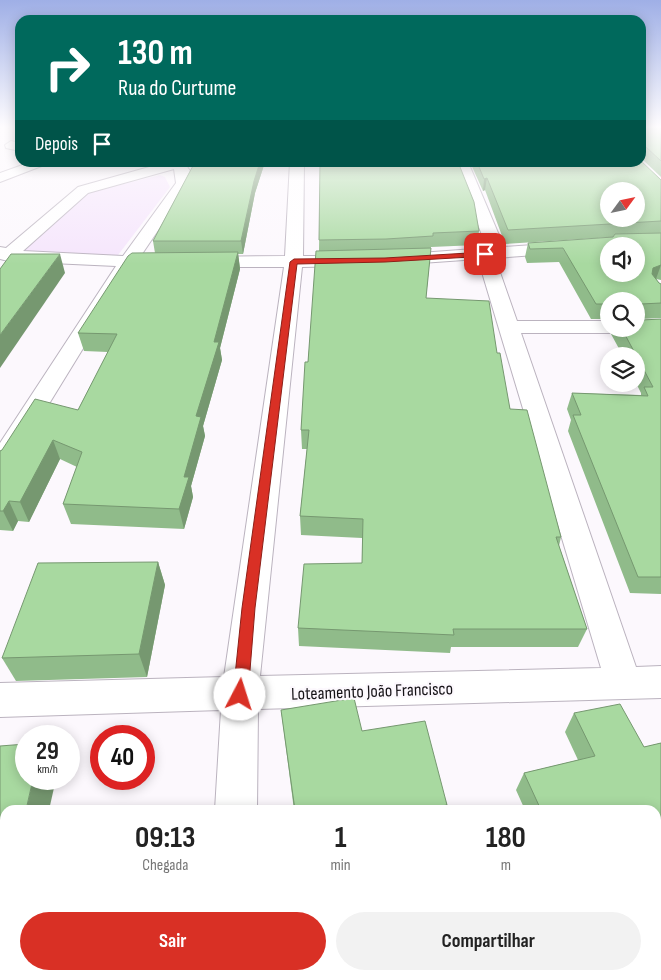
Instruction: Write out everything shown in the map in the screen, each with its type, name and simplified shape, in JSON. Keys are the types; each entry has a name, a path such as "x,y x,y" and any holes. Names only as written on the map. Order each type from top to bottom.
{"street":[{"path":"1,177 17,172"},
{"path":"4,254 83,190 146,172"},
{"path":"0,463 127,263 183,183 183,172"},
{"path":"236,805 240,695 249,608 294,262 297,172"},
{"path":"463,172 492,253 509,327 624,684"},
{"path":"4,254 127,263 294,262 372,260 574,247"},
{"path":"509,327 600,327"},
{"name":"Loteamento João Francisco","path":"0,700 240,695 661,682"}],"shaded area":[{"path":"160,175 165,177 170,187 118,255 109,257 26,253 24,250 87,193"}],"building":[{"path":"190,172 257,172 241,241 153,241"},
{"path":"320,172 462,172 474,202 479,231 433,233 433,236 386,239 319,240"},
{"path":"481,172 652,172 661,180 661,221 645,222 645,182 600,182 600,225 508,230 487,178 484,179"},
{"path":"661,233 661,265 653,268 652,274 661,284 661,303 645,304 645,292 600,292 600,304 596,304 563,248 530,249 528,243 600,238 600,282 645,282 645,237 613,237 615,234"},
{"path":"431,248 426,298 489,301 497,353 500,353 510,409 527,410 561,537 556,537 587,629 453,629 454,635 298,628 304,564 362,563 363,519 300,516 309,430 301,430 305,362 308,362 316,251"},
{"path":"238,252 214,342 219,342 196,416 201,417 184,477 189,477 179,509 63,504 82,452 53,440 20,502 9,501 3,511 0,511 0,451 35,399 78,410 117,334 78,333 128,256 132,253"},
{"path":"11,254 60,254 0,335 0,269"},
{"path":"661,319 661,577 638,577 573,415 581,415 572,393 648,396 645,387 653,387 645,372 645,347 632,347 626,337 645,337 645,320"},
{"path":"158,562 139,654 2,658 38,563"},
{"path":"354,698 362,731 425,721 447,805 294,805 281,710"},
{"path":"620,704 644,747 661,743 661,805 539,805 524,773 595,756 574,713"},
{"path":"15,745 15,790 31,790 27,805 0,805 0,746"}],"route":[{"path":"240,695 249,608 294,262 385,260 485,254"}]}
